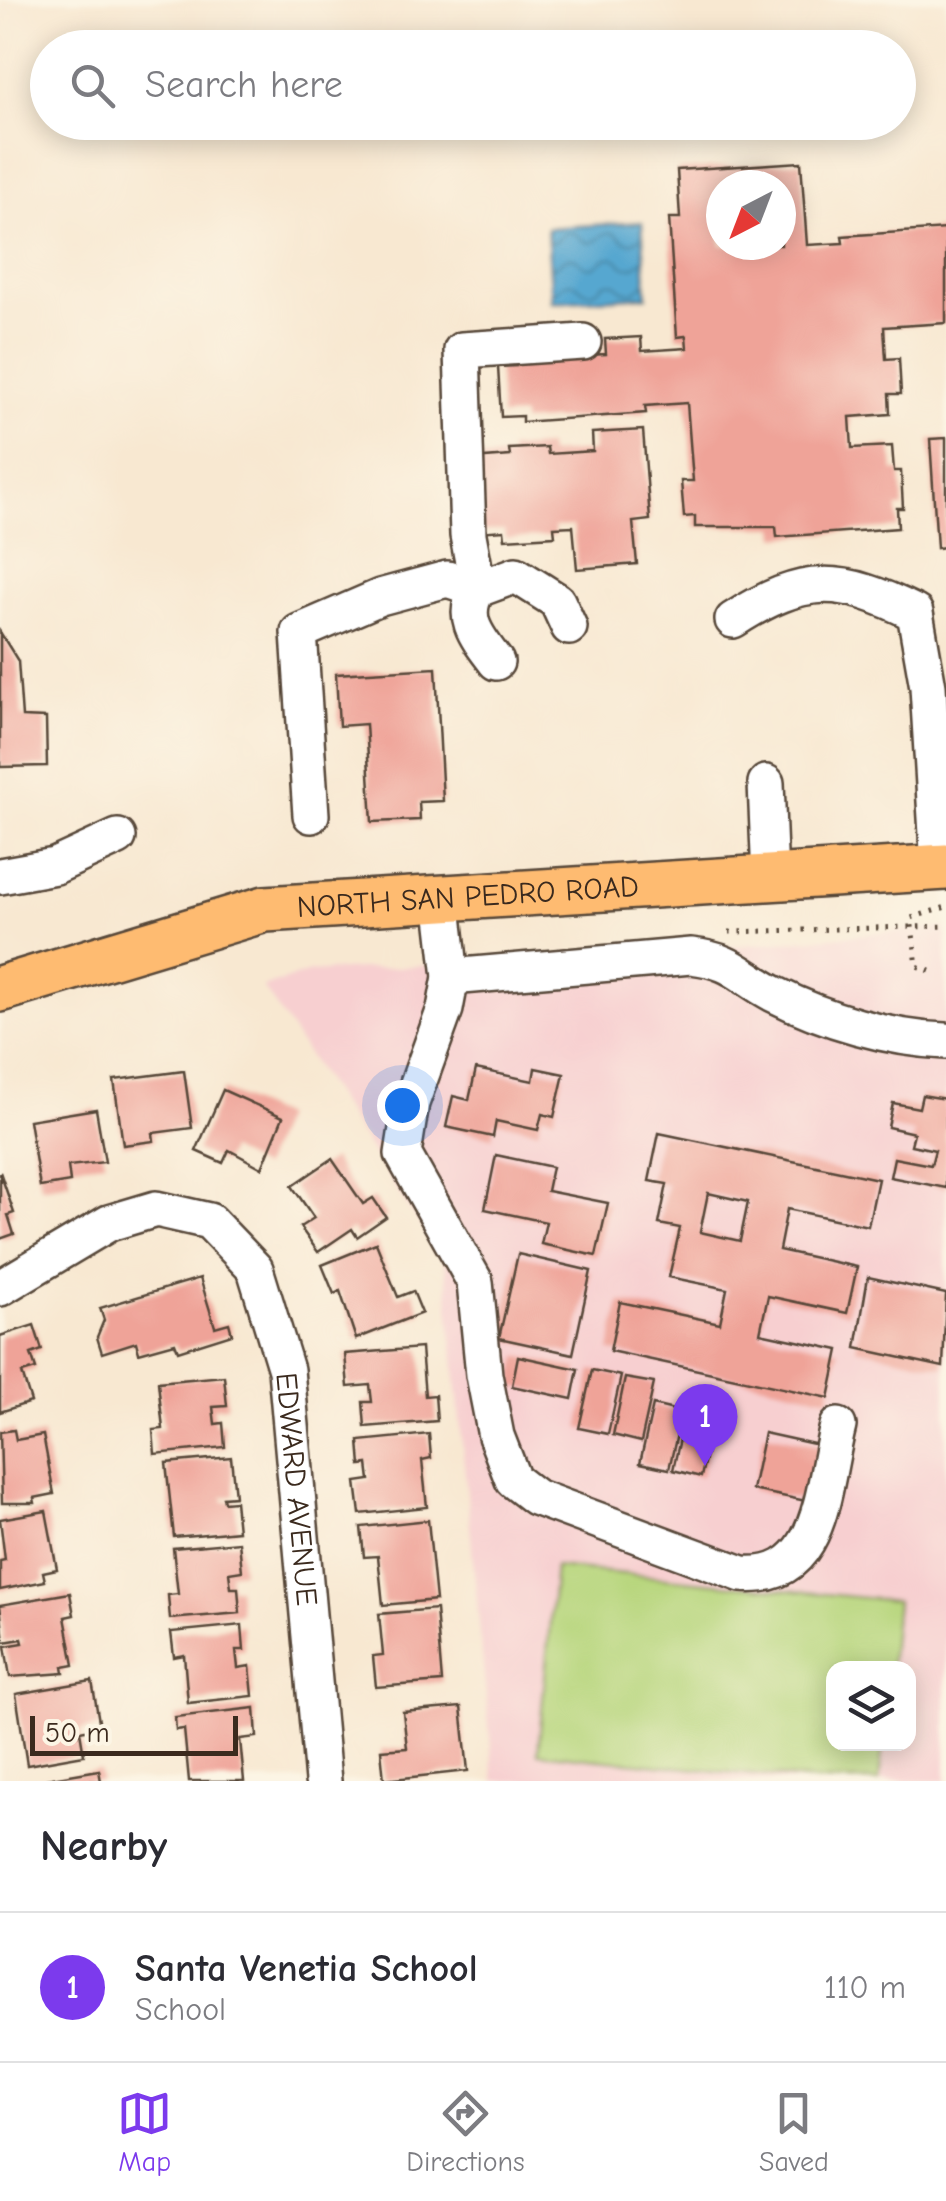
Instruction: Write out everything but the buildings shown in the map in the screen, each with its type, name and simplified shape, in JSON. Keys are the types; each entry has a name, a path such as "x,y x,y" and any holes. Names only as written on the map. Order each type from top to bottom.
{"main road":[{"name":"NORTH SAN PEDRO ROAD","path":"0,989 265,909 770,878 937,886"}],"street":[{"path":"496,662 470,623 469,609 478,588 468,535 462,350 584,342"},
{"path":"311,816 300,632 380,598 447,579 478,588 516,575 557,601 569,627"},
{"path":"734,620 766,599 817,582 884,598 915,613 928,687 937,886"},
{"path":"766,783 770,878"},
{"path":"0,876 55,866 118,837"},
{"path":"442,898 452,977 445,1009 411,1103 402,1154 476,1282 484,1375 496,1436 513,1480 534,1497 566,1510 742,1574 768,1576 788,1567 803,1551 814,1526 838,1426"},
{"path":"452,977 691,956 723,960 774,994 910,1040 946,1041"},
{"name":"EDWARD AVENUE","path":"0,1288 109,1223 156,1208 210,1221 254,1270 286,1370 323,1781"}],"path":[{"path":"930,971 917,966 911,918 919,914 937,886"},
{"path":"919,914 937,886"}],"shaded area":[{"path":"946,927 946,1781 494,1781 445,1263 263,987 310,972 681,951"}],"green space":[{"path":"555,1567 896,1601 891,1661 826,1661 826,1751 882,1751 879,1781 817,1781 538,1753"}],"water":[{"path":"642,222 647,296 552,302 547,228"}],"place":[{"name":"Santa Venetia School","path":"705,1466"}]}
